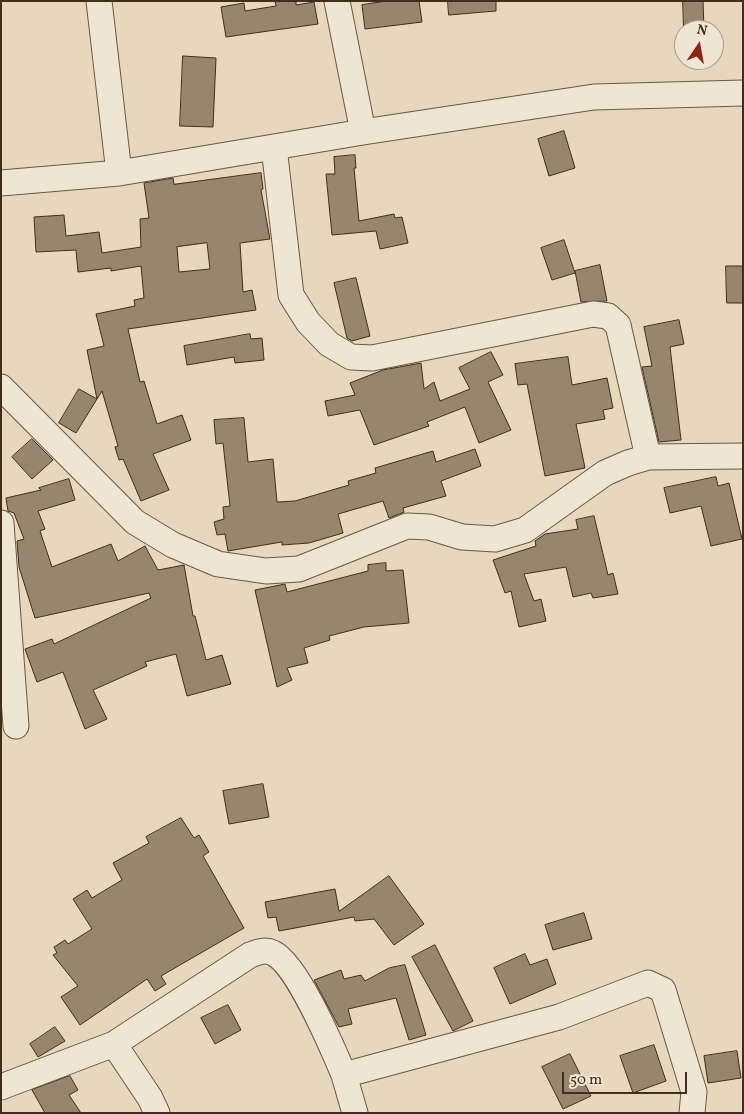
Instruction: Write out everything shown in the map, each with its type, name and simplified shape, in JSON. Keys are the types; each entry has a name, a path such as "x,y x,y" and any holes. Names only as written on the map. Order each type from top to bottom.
{"street":[{"path":"99,1 119,173"},
{"path":"337,1 363,132"},
{"path":"1,183 119,173 363,132 594,97 743,93"},
{"path":"274,147 291,295 308,322 329,344 351,357 372,358 593,314 608,316 618,326 648,457"},
{"path":"1,387 135,522 173,545 218,564 266,572 299,569 407,526 429,528 462,537 495,539 525,530 605,473 648,457 743,456"},
{"path":"1,523 16,726"},
{"path":"1,1087 114,1044 250,955 265,951 274,954 284,962 318,1015 344,1075 355,1113"},
{"path":"344,1075 559,1017 648,983 663,990 694,1092 692,1113"},
{"path":"114,1044 157,1113"}],"building":[{"path":"275,1 296,1 296,5 314,2 318,24 226,37 221,7 244,3 245,11 276,6"},
{"path":"387,1 419,1 422,22 365,29 362,5"},
{"path":"448,1 496,1 496,11 449,15"},
{"path":"683,1 703,1 704,20 684,20"},
{"path":"183,56 216,58 213,127 180,126"},
{"path":"564,131 575,168 549,176 538,139"},
{"path":"355,155 356,168 354,168 359,221 394,214 395,218 402,217 408,243 380,249 376,231 332,235 326,174 335,174 334,157"},
{"path":"261,173 263,189 261,190 270,239 240,243 243,292 252,290 256,310 128,329 140,382 144,381 157,424 182,415 191,440 153,454 169,490 141,501 123,459 119,460 115,447 118,446 102,391 97,399 87,350 104,346 96,314 135,306 134,300 144,298 141,266 111,271 111,268 78,272 76,250 36,252 34,217 64,215 66,236 99,232 102,253 141,247 140,219 149,218 144,183 173,178 174,184","holes":["207,243 210,269 179,272 177,247"]},
{"path":"564,240 575,273 552,280 541,248"},
{"path":"600,265 607,301 581,302 575,271"},
{"path":"726,266 743,266 743,303 727,303"},
{"path":"356,278 370,336 352,341 347,338 334,283"},
{"path":"679,320 684,344 670,347 681,440 659,442 642,367 652,366 644,327"},
{"path":"250,334 251,339 262,338 264,360 235,363 234,357 187,365 184,346"},
{"path":"491,352 503,375 488,382 511,430 479,443 465,407 427,422 429,426 374,445 360,410 328,416 325,401 355,395 350,383 383,370 421,363 424,389 434,382 440,401 470,389 459,368"},
{"path":"568,357 572,385 607,378 613,408 603,410 605,419 576,424 585,468 545,476 527,384 518,385 515,364"},
{"path":"79,389 97,399 76,433 59,423"},
{"path":"244,418 248,462 273,459 277,502 295,501 349,485 348,481 376,473 375,468 433,451 436,462 475,449 481,466 441,481 446,496 403,508 404,512 389,518 383,501 338,514 343,533 309,543 282,545 282,542 228,551 225,534 217,535 214,522 224,519 223,507 230,506 223,443 216,444 214,420"},
{"path":"32,439 53,460 32,479 12,457"},
{"path":"716,477 718,486 729,483 742,539 711,546 701,506 670,513 664,488"},
{"path":"69,479 75,500 38,511 45,529 40,531 52,567 111,544 118,561 145,546 158,570 184,565 193,616 195,616 206,660 222,655 231,684 187,696 176,654 145,662 147,666 93,690 107,719 85,729 63,672 37,682 25,649 52,639 54,644 151,598 149,593 35,618 19,567 17,541 24,539 14,513 8,511 6,498 41,490 39,488"},
{"path":"594,516 608,575 613,573 618,594 593,598 591,593 573,597 566,567 524,574 534,601 541,599 546,621 519,627 511,591 505,593 493,560 536,546 535,541 545,534 578,529 576,520"},
{"path":"386,563 386,571 403,570 409,623 364,627 329,636 330,640 304,648 308,663 287,668 292,680 277,687 255,590 285,584 287,592 368,571 368,565"},
{"path":"263,784 269,817 229,824 223,791"},
{"path":"181,818 194,838 199,835 209,852 203,856 244,928 161,976 166,984 155,991 147,979 80,1025 61,997 78,986 53,955 57,953 54,947 65,940 68,944 92,929 73,899 87,890 92,898 122,880 113,863 149,843 146,837"},
{"path":"389,876 424,924 394,945 374,919 355,921 354,917 279,931 276,917 268,918 265,902 335,889 339,911"},
{"path":"584,913 592,939 553,950 545,925"},
{"path":"435,945 473,1021 453,1031 412,957"},
{"path":"525,954 530,965 547,959 556,984 510,1004 494,968"},
{"path":"405,965 426,1035 409,1040 396,998 348,1009 352,1024 339,1027 314,980 341,970 344,979 361,975 365,981 389,968"},
{"path":"228,1005 241,1030 215,1044 201,1018"},
{"path":"55,1027 65,1041 38,1057 30,1044"},
{"path":"654,1045 666,1081 633,1093 620,1056"},
{"path":"737,1051 741,1078 708,1083 704,1056"},
{"path":"570,1054 591,1096 563,1109 542,1067"},
{"path":"70,1076 78,1090 69,1095 81,1113 45,1113 32,1090"}]}
